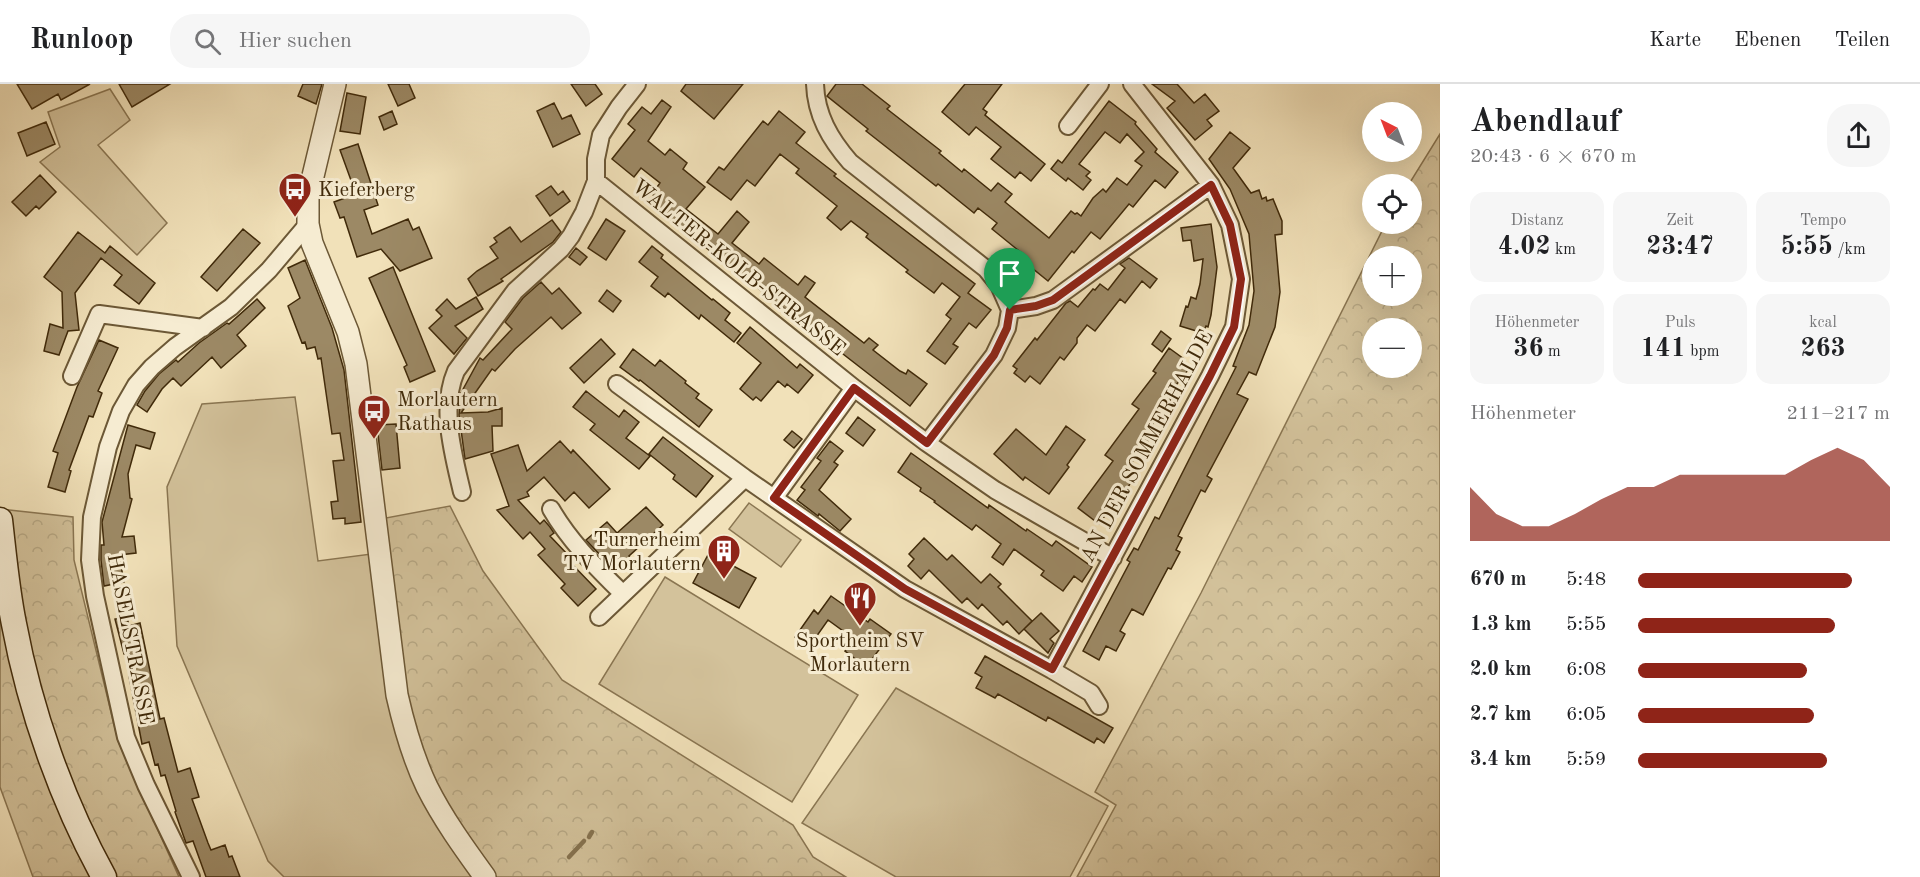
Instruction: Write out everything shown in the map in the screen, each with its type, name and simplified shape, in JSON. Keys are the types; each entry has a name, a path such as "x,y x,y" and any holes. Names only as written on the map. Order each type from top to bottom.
{"main road":[{"path":"0,520 14,625 35,706 58,777 90,851 104,877"}],"street":[{"path":"335,84 308,197 308,224 312,243 348,332 356,364 397,695 411,748 426,785 442,814 485,877"},
{"path":"462,492 449,420 448,397 451,382 456,371 515,291 561,249 584,212 596,181 596,159 601,135 637,84"},
{"path":"815,84 818,105 825,126 835,144 850,162 986,269 999,285 1010,310 1007,328 994,355 927,443"},
{"path":"1068,126 1100,84"},
{"name":"AN DER SOMMERHALDE","path":"1052,669 1210,376 1234,327 1241,279 1230,225 1211,185 1132,84"},
{"name":"WALTER-KOLB-STRASSE","path":"596,181 854,388 927,443 995,490 1113,558"},
{"path":"1010,310 1036,306 1053,300 1211,185"},
{"name":"HASELSTRASSE","path":"190,877 126,737 95,596 90,560 92,517 105,458 121,411 136,385 175,347 231,307 269,270 308,224"},
{"path":"72,376 99,314 203,328"},
{"path":"617,384 745,478 905,589 1052,669 1091,693 1099,706"},
{"path":"774,498 854,388"},
{"path":"599,617 745,478"},
{"path":"551,509 575,544 623,594"}],"green space":[{"path":"110,89 130,120 98,145 167,223 137,255 40,162 60,147 48,112"},
{"path":"1440,134 1440,877 1077,877 1116,805 1095,792 1201,593 1362,271 1362,306 1422,306 1422,246 1374,246 1380,234 1422,234 1422,174 1415,174"},
{"path":"295,397 318,561 379,553 485,877 284,877 268,861 177,646 167,487 202,404"},
{"path":"749,503 801,540 781,567 729,529"},
{"path":"450,506 483,571 562,680 793,825 813,857 846,877 485,877 411,749 375,520"},
{"path":"0,509 73,517 74,560 118,741 179,877 33,877 0,787"},
{"path":"665,577 858,695 792,802 599,684"},
{"path":"896,688 1108,806 1070,877 896,877 802,823"}],"building":[{"path":"17,84 90,84 61,100 58,94 32,109"},
{"path":"119,84 170,84 132,107"},
{"path":"303,84 322,84 316,104 298,96"},
{"path":"388,84 409,84 415,98 398,106"},
{"path":"571,84 595,84 602,94 586,106"},
{"path":"686,84 743,84 714,119 681,91"},
{"path":"836,84 862,84 890,106 887,109 941,151 939,153 962,172 964,169 991,191 998,183 1012,194 1005,202 1049,238 1071,211 1081,216 1093,198 1103,189 1106,192 1117,178 1127,185 1142,166 1135,161 1144,152 1127,134 1120,143 1105,132 1079,164 1090,172 1086,176 1091,180 1083,190 1068,178 1066,181 1051,169 1058,160 1062,163 1109,101 1136,122 1135,124 1157,149 1155,152 1178,172 1165,188 1155,180 1133,207 1129,204 1100,239 1091,232 1048,281 1021,259 1024,255 992,229 997,223 978,208 974,213 938,184 936,186 866,131 868,129 827,96"},
{"path":"965,84 1002,84 983,109 987,112 985,115 1045,164 1031,181 1020,172 1015,178 991,159 1001,147 976,127 969,135 942,112"},
{"path":"1152,84 1177,84 1194,103 1205,94 1219,111 1207,120 1212,126 1195,140 1167,108 1175,101"},
{"path":"347,93 366,97 360,134 340,131"},
{"path":"662,100 671,107 648,141 665,155 670,149 687,163 683,169 705,187 686,209 718,234 737,211 749,222 732,243 759,264 764,258 798,285 805,276 815,283 805,297 864,343 869,338 878,345 873,350 900,371 906,374 908,370 927,384 910,406 651,205 657,198 652,194 660,183 641,168 634,177 612,159 635,130 628,124 642,107 651,114"},
{"path":"554,103 562,119 571,115 580,134 553,147 537,111"},
{"path":"392,111 397,124 384,130 379,117"},
{"path":"779,111 805,132 796,143 836,174 834,176 975,284 968,293 991,310 976,328 969,323 953,344 958,347 945,364 927,351 951,319 946,315 960,297 942,283 934,293 906,272 908,270 866,237 868,234 851,221 841,230 827,218 837,206 796,173 799,169 780,154 755,186 747,180 731,200 707,182 719,167 724,170 763,121 768,125"},
{"path":"46,122 55,144 27,156 18,133"},
{"path":"1230,132 1250,148 1233,168 1251,193 1259,190 1262,199 1266,197 1267,201 1273,199 1282,221 1282,234 1275,235 1280,292 1275,327 1256,375 1249,372 1237,394 1248,399 1207,476 1212,479 1205,492 1201,490 1178,536 1182,538 1176,550 1180,552 1171,569 1168,568 1143,615 1132,609 1120,631 1125,634 1116,651 1106,646 1099,660 1083,651 1130,562 1127,560 1134,548 1138,550 1155,517 1159,519 1236,367 1233,366 1249,325 1254,291 1249,234 1230,189 1209,159"},
{"path":"358,144 378,205 364,210 372,234 408,219 413,230 419,227 432,258 400,271 381,249 357,257 344,217 340,218 334,202 356,194 340,150"},
{"path":"40,175 56,192 39,209 36,206 26,216 12,202"},
{"path":"551,186 558,195 563,191 570,201 550,216 536,196"},
{"path":"606,219 625,231 606,260 588,248"},
{"path":"552,220 561,232 553,242 501,279 503,281 478,296 468,279 498,258 490,247 497,242 494,238 510,227 521,242"},
{"path":"1211,224 1217,267 1211,315 1208,327 1206,326 1203,333 1180,326 1191,297 1196,299 1203,259 1194,261 1191,240 1183,241 1181,228"},
{"path":"243,229 260,243 217,291 201,277"},
{"path":"78,232 105,253 110,246 155,283 139,304 114,285 122,275 101,258 75,293 79,330 68,331 59,355 44,351 50,324 63,328 62,292 44,277"},
{"path":"652,246 663,255 661,258 730,313 725,320 741,333 734,342 701,315 699,319 668,293 665,297 651,286 658,277 639,262"},
{"path":"576,248 587,257 580,265 569,257"},
{"path":"1129,258 1157,279 1150,288 1142,281 1125,303 1120,299 1095,331 1087,325 1064,360 1060,357 1040,384 1030,376 1025,382 1014,373 1017,369 1013,366 1066,303 1070,301 1078,307 1100,284 1108,290 1125,268 1120,264"},
{"path":"305,260 332,328 344,370 361,522 345,524 345,518 333,519 331,502 338,501 333,461 344,460 340,433 332,434 321,358 318,359 315,347 307,349 305,342 302,343 288,306 300,298 288,268"},
{"path":"393,267 435,371 410,382 404,367 407,365 369,278"},
{"path":"541,282 552,294 559,288 581,313 562,329 551,317 515,349 495,371 492,369 461,413 488,412 502,408 502,426 492,426 493,451 465,459 459,415 461,393 480,358 483,360 512,329 505,322 523,298"},
{"path":"607,290 621,301 613,312 599,301"},
{"path":"476,297 483,309 455,326 467,338 454,354 429,328 442,316 436,310 447,299 456,309"},
{"path":"257,299 265,308 237,335 246,346 221,368 212,357 181,386 173,378 162,389 147,412 137,405 159,374 227,323 229,324"},
{"path":"750,327 797,368 800,364 813,375 798,393 787,384 785,387 778,381 761,401 756,397 753,400 740,389 761,363 737,343"},
{"path":"1161,331 1171,339 1162,352 1152,344"},
{"path":"601,339 615,354 584,383 570,368"},
{"path":"99,340 118,348 98,391 102,393 93,417 89,416 69,470 71,471 65,492 48,487 58,453 53,451 77,387"},
{"path":"1169,348 1190,366 1187,375 1179,381 1168,397 1171,400 1147,432 1152,436 1125,471 1134,478 1099,524 1078,508 1113,461 1105,455 1139,409 1132,404 1156,373 1153,371"},
{"path":"633,349 655,366 660,360 699,394 696,398 712,410 699,427 620,367"},
{"path":"586,391 619,417 624,410 639,422 626,438 650,456 639,469 590,430 595,424 573,407"},
{"path":"858,417 875,430 863,446 846,433"},
{"path":"396,424 400,468 382,470 377,425"},
{"path":"128,425 155,433 150,449 136,445 128,474 130,498 132,499 122,537 134,536 136,553 119,555 124,582 104,586 101,560 101,545 104,545 102,522"},
{"path":"1066,426 1085,440 1049,494 1025,477 1023,480 994,454 1016,429 1046,455"},
{"path":"792,431 802,439 794,448 784,440"},
{"path":"663,437 713,476 696,497 673,479 675,475 649,454"},
{"path":"560,441 571,453 573,450 610,489 589,508 574,492 565,501 544,477 527,492 529,496 518,500 540,524 544,520 554,533 550,536 571,558 568,560 596,589 578,606 561,588 565,584 538,555 545,549 530,532 523,539 497,510 509,506 491,454 518,445 527,471"},
{"path":"830,441 843,451 834,462 838,465 819,490 851,519 840,531 797,500 805,490 801,487 821,461 817,458"},
{"path":"911,453 988,508 989,505 1052,546 1056,541 1092,567 1082,582 1074,576 1063,591 1041,575 1044,571 1014,549 1003,565 992,557 1001,544 976,525 972,530 898,472"},
{"path":"646,507 663,525 629,556 630,558 616,572 586,540 607,522 617,533"},
{"path":"924,538 947,560 952,555 981,583 990,574 1001,584 998,587 1032,621 1019,634 1007,621 1003,625 982,604 978,609 967,598 962,603 929,570 921,579 908,566 914,559 909,554"},
{"name":"Turnerheim TV Morlautern","path":"709,553 756,578 739,608 693,583"},
{"name":"Sportheim SV Morlautern","path":"831,596 868,622 870,619 891,634 866,667 845,651 854,639 828,620 809,647 795,637 814,610 818,614"},
{"path":"1041,613 1059,631 1050,639 1054,643 1048,653 1024,629"},
{"path":"127,617 129,626 140,623 160,719 164,718 178,772 190,768 199,797 192,799 211,850 225,845 240,877 206,877 193,841 186,843 165,775 161,776 158,764 155,765 149,742 142,744 129,676 134,675 129,653 124,654 115,619"},
{"path":"985,656 1113,728 1104,743 1097,738 1094,743 1048,717 1046,721 998,694 995,698 976,688 982,677 975,673"}],"waterway":[{"path":"589,837 592,832"},
{"path":"569,857 584,841"}],"place":[{"name":"Kieferberg","path":"295,218"},
{"name":"Morlautern Rathaus","path":"374,440"},
{"name":"Turnerheim TV Morlautern","path":"724,580"},
{"name":"Sportheim SV Morlautern","path":"860,627"}],"route":[{"path":"1211,185 1230,225 1241,279 1234,327 1210,376 1052,669 905,589 774,498 854,388 927,443 994,355 1007,328 1010,310 1036,306 1053,300 1211,185"}]}
